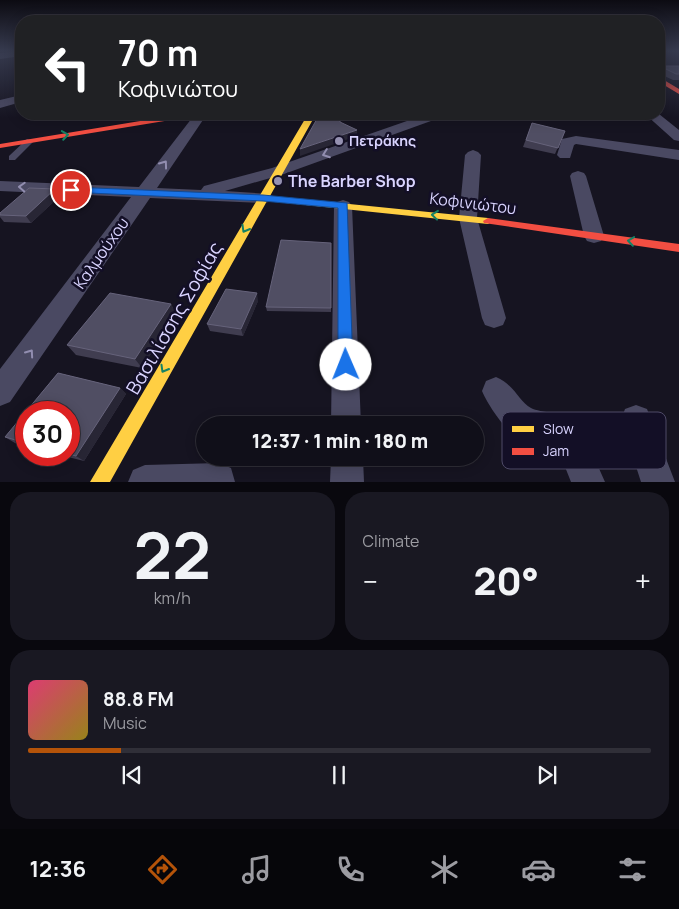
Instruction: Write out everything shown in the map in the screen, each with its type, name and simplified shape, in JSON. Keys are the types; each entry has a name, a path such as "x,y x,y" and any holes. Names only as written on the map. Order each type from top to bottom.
{"main road":[{"path":"665,83 676,90"},
{"path":"0,146 158,120"},
{"name":"Βασιλίσσης Σοφίας","path":"99,482 308,120"},
{"name":"Κοφινιώτου","path":"263,198 468,218 679,248"}],"street":[{"path":"0,104 15,100"},
{"name":"Καλμούχου","path":"0,392 197,120"},
{"path":"188,195 278,171 421,120"},
{"path":"659,120 679,137"},
{"path":"565,155 567,142 576,140 679,155"},
{"path":"473,154 468,218 494,318"},
{"path":"578,176 594,236"},
{"path":"0,186 263,198"},
{"path":"343,206 346,416"},
{"path":"496,391 514,412"},
{"path":"347,466 347,482"},
{"path":"582,469 588,482"},
{"path":"653,469 658,482"},
{"path":"145,482 219,480 218,482"}],"lane":[{"path":"12,158 30,141"}],"building":[{"path":"316,120 340,120 340,122 357,130 300,149"},
{"path":"532,123 565,131 558,148 526,140"},
{"path":"29,188 55,189 26,216 0,215 0,213"},
{"path":"281,240 331,243 331,308 266,307"},
{"path":"226,289 257,293 241,329 207,324"},
{"path":"110,293 171,304 135,359 67,345"},
{"path":"58,373 120,388 80,450 80,401 35,401"},
{"path":"15,425 15,440 5,437"}],"traffic: slow":[{"path":"99,482 309,120"},
{"path":"263,198 488,221"}],"traffic: jam":[{"path":"665,83 679,92"},
{"path":"0,146 158,120"},
{"path":"488,221 679,248"}],"place":[{"name":"Πετράκης","path":"339,141"},
{"name":"The Barber Shop","path":"278,181"}],"route":[{"path":"71,190 263,198 343,206 346,365"}]}
